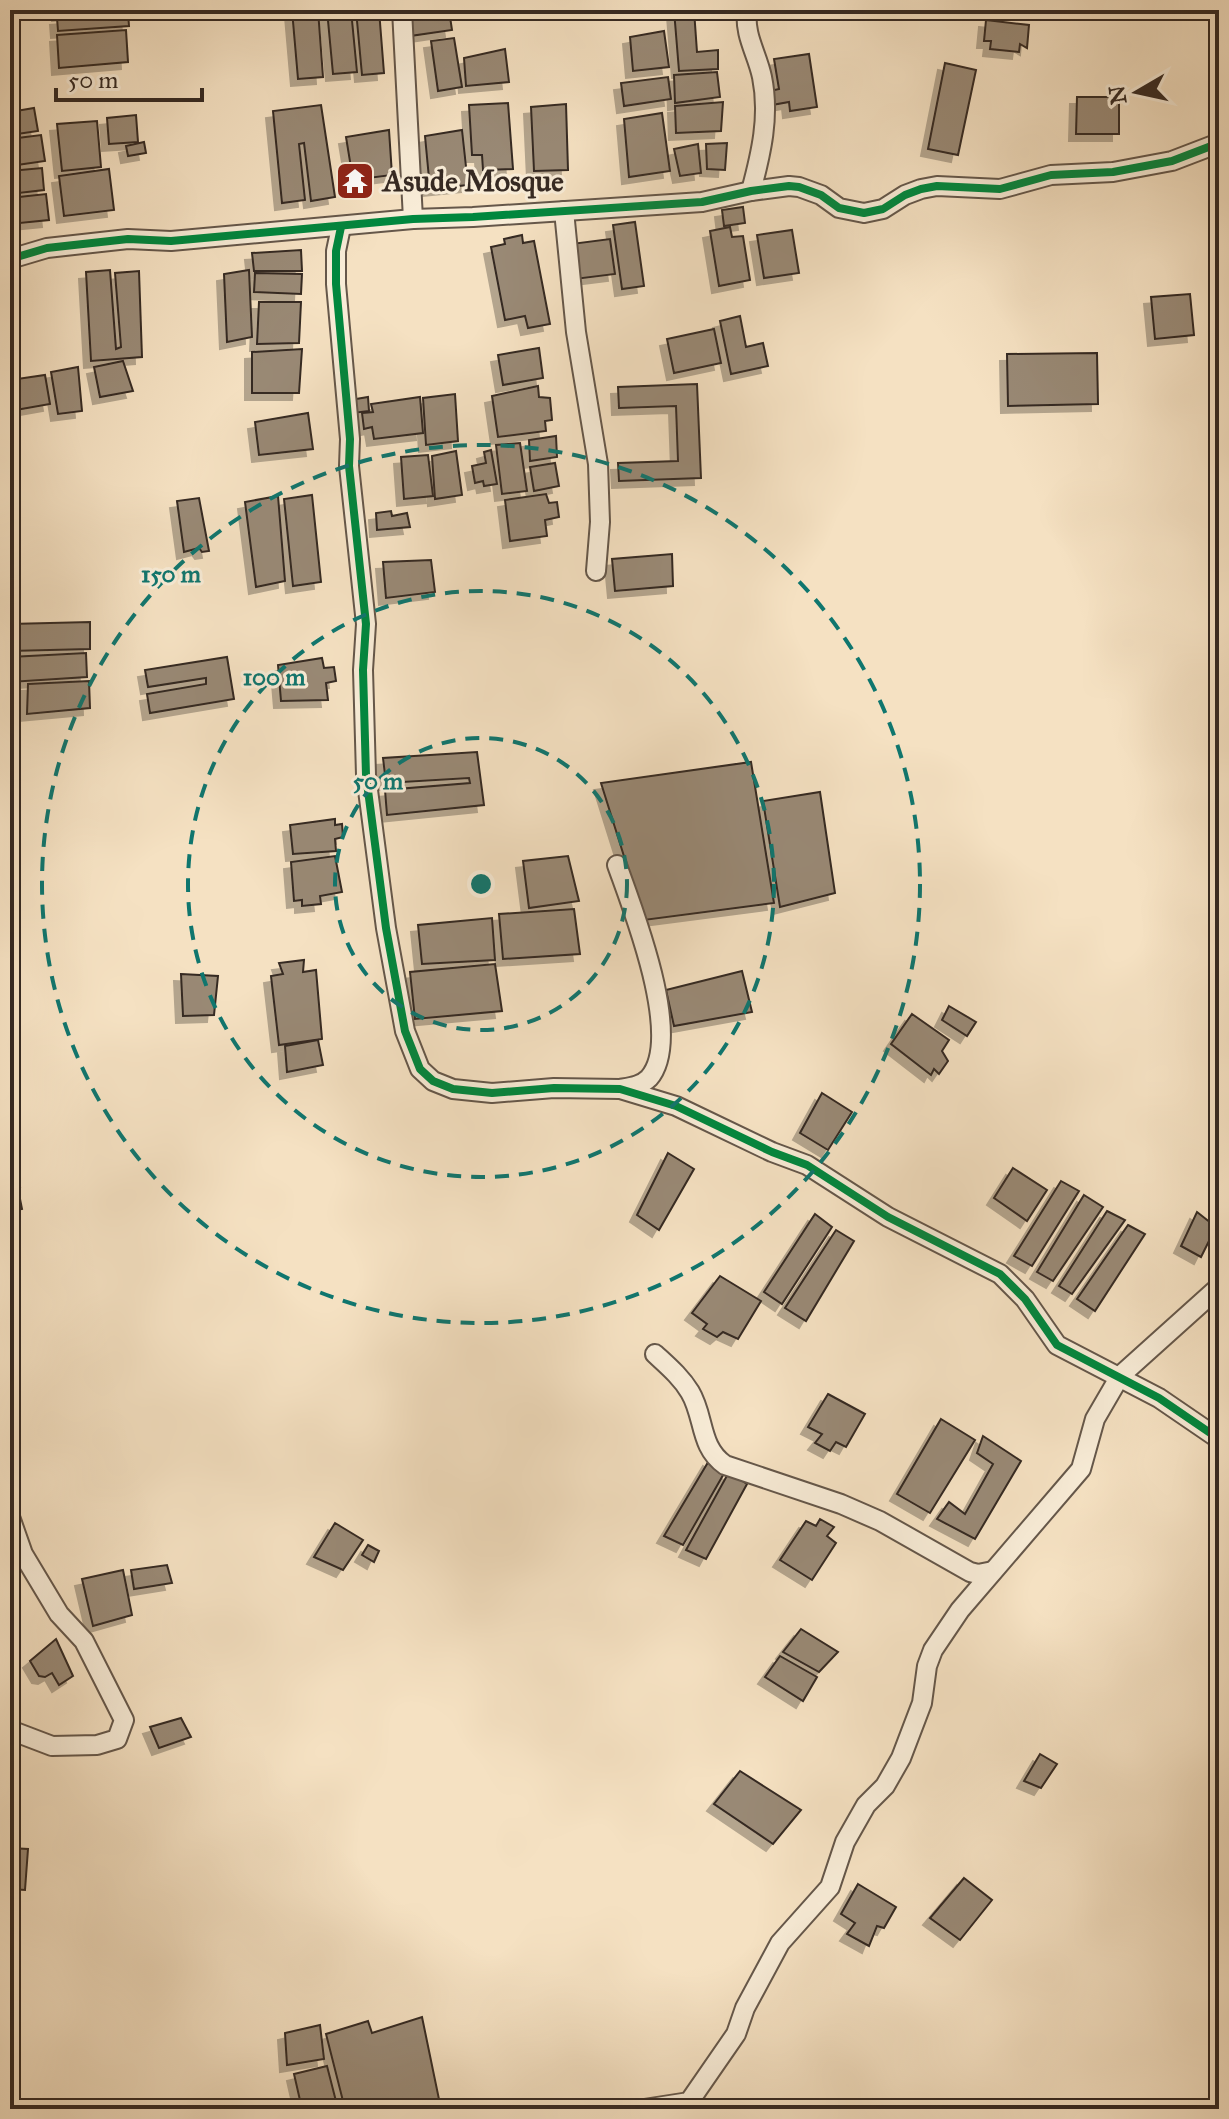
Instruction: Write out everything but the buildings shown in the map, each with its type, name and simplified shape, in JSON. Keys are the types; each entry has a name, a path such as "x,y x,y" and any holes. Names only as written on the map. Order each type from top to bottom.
{"street":[{"path":"402,10 413,219"},
{"path":"747,10 747,34 762,77 765,111 762,147 751,191"},
{"path":"10,259 47,248 128,239 171,241 413,219 702,202 751,191 799,187 821,195 839,208 864,213 883,209 921,189 937,186 1000,189 1051,175 1113,172 1172,161 1219,143"},
{"path":"564,211 576,332 598,464 600,522 596,571"},
{"path":"341,227 336,251 336,284 350,439 349,466 366,624 363,670 366,775 386,928 405,1031 420,1069 433,1081 453,1089 492,1093 554,1088 620,1089 638,1086 649,1078 660,1058 661,1020 646,950 617,865"},
{"path":"620,1089 676,1106 772,1152 807,1165 888,1217 1000,1274 1025,1299 1057,1345 1159,1398 1219,1439"},
{"path":"644,2109 687,2106 736,2034 745,2008 780,1943 830,1887 837,1861 852,1830 866,1805 885,1786 901,1758 922,1703 927,1666 933,1650 960,1610 1081,1469 1095,1419 1120,1376 1219,1287"},
{"path":"655,1354 691,1393 706,1443 715,1458 725,1465 841,1504 880,1521 970,1572 993,1571"},
{"path":"10,1730 52,1746 97,1745 117,1739 124,1720 84,1641 59,1614 23,1554 11,1527"}],"cycle path":[{"path":"10,259 47,248 128,239 171,241 413,219 702,202 789,186 821,195 839,208 864,213 883,209 921,189 937,186 1000,189 1051,175 1113,172 1172,161 1219,143"},
{"path":"341,227 336,251 336,284 350,439 349,466 366,624 363,670 366,775 386,928 405,1031 420,1069 433,1081 453,1089 492,1093 554,1088 620,1089 676,1106 772,1152 807,1165 888,1217 1000,1274 1025,1299 1057,1345 1159,1398 1219,1439"}],"place":[{"name":"Asude Mosque","path":"355,181"}]}
